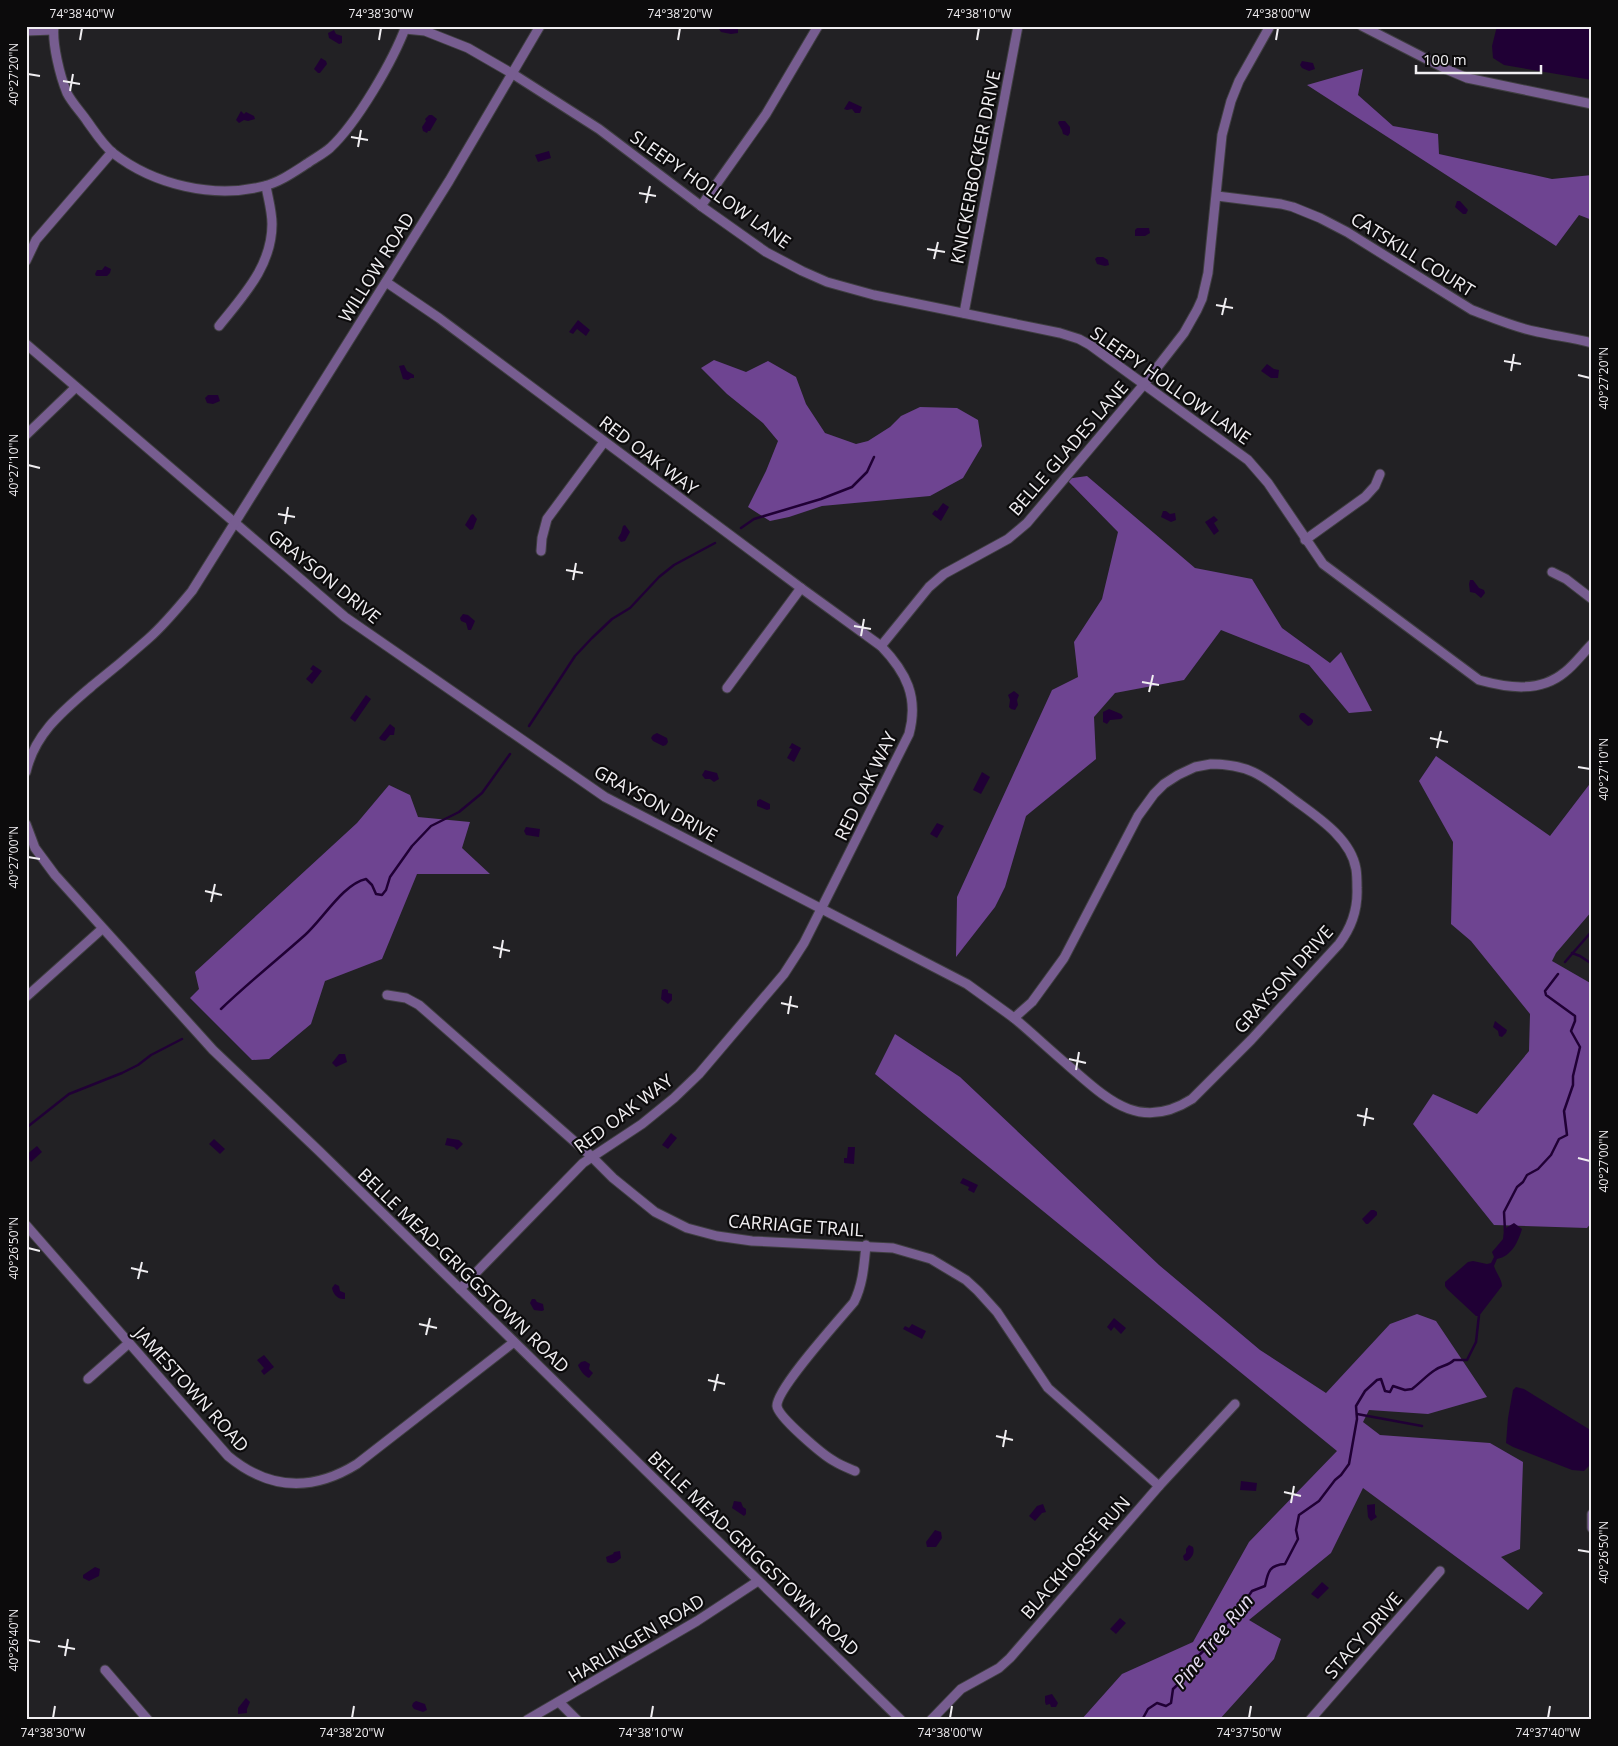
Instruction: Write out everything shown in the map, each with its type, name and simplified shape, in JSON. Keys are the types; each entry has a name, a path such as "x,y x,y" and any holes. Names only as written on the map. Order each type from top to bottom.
{"street":[{"name":"WILLOW ROAD","path":"235,523 450,181 540,26"},
{"path":"701,206 766,114 818,26"},
{"name":"KNICKERBOCKER DRIVE","path":"964,313 1018,26"},
{"name":"BELLE GLADES LANE","path":"881,646 929,587 944,574 1008,539 1027,524 1145,383 1184,333 1202,298 1211,252 1222,135 1231,101 1239,81 1270,26"},
{"path":"1362,26 1448,70 1468,78 1592,104"},
{"path":"26,31 54,28 58,62 68,94 97,136 112,152 144,173 177,185 191,188 239,191 266,186 289,175 328,149 341,136 365,103 405,28"},
{"name":"SLEEPY HOLLOW LANE","path":"405,28 425,31 468,48 513,74 600,129 701,206 766,252 802,271 827,282 874,295 1060,333 1079,339 1105,354 1248,460 1268,483 1323,564 1479,680 1500,686 1520,688 1540,684 1564,672 1592,644"},
{"path":"26,261 36,240 112,152"},
{"path":"219,326 257,277 267,254 272,226 266,186"},
{"name":"CATSKILL COURT","path":"1217,196 1293,207 1347,232 1472,310 1537,332 1572,337 1592,343"},
{"path":"26,246 36,240"},
{"name":"RED OAK WAY","path":"386,282 439,318 881,646 892,657 908,681 912,701 909,734 804,943 784,974 699,1074 674,1098 642,1124 591,1156 460,1289"},
{"path":"26,344 235,523 192,591 171,616 149,638 50,724 37,743 26,772"},
{"path":"26,435 76,386"},
{"path":"541,551 542,538 548,519 604,442"},
{"path":"1305,540 1365,497 1375,486 1380,474"},
{"name":"GRAYSON DRIVE","path":"235,523 345,617 605,797 967,984 1014,1018 1101,1094 1124,1108 1156,1113 1184,1104 1192,1099 1251,1040 1346,935 1355,914 1357,899 1356,867 1351,855 1329,826 1262,776 1229,764 1211,764 1195,767 1178,775 1164,784 1154,794 1138,816 1064,958 1032,1002 1014,1018"},
{"path":"1552,572 1566,579 1592,599"},
{"path":"727,688 801,588"},
{"name":"BELLE MEAD-GRIGGSTOWN ROAD","path":"26,824 36,848 55,875 193,1029 901,1720"},
{"path":"26,997 102,928"},
{"name":"CARRIAGE TRAIL","path":"387,995 406,998 419,1005 591,1156 613,1178 655,1212 687,1228 716,1236 752,1241 866,1245 893,1248 931,1259 972,1285 997,1312 1048,1388 1159,1486"},
{"name":"JAMESTOWN ROAD","path":"26,1225 228,1456 238,1465 263,1478 289,1484 304,1484 332,1478 357,1464 514,1342"},
{"path":"855,1471 834,1462 817,1450 780,1414 777,1404 779,1396 791,1379 854,1302 863,1278 866,1245"},
{"path":"88,1379 128,1343"},
{"name":"BLACKHORSE RUN","path":"931,1720 961,1689 998,1668 1010,1658 1159,1486 1234,1404"},
{"path":"1592,1514 1592,1528"},
{"name":"STACY DRIVE","path":"1310,1720 1440,1571"},
{"name":"HARLINGEN ROAD","path":"528,1720 697,1621 758,1581"},
{"path":"105,1670 148,1720"},
{"path":"559,1702 577,1720"}],"shaded area":[{"path":"720,26 738,26 738,33 721,32"},
{"path":"1497,26 1592,26 1592,80 1504,65 1493,58 1492,46"},
{"path":"334,30 336,34 342,36 342,43 339,44 329,38 328,33"},
{"path":"321,58 327,64 318,73 314,69"},
{"path":"1302,61 1313,63 1315,69 1309,71 1302,68 1300,65"},
{"path":"1363,69 1358,95 1393,126 1438,134 1439,154 1552,179 1592,175 1592,220 1579,215 1556,246 1307,85"},
{"path":"849,101 862,107 860,113 855,113 852,109 844,109"},
{"path":"241,111 244,114 246,112 254,116 255,119 244,120 239,123 236,120"},
{"path":"429,115 437,119 427,133 423,131 422,127"},
{"path":"1059,121 1065,121 1070,127 1068,136 1063,134 1058,123"},
{"path":"549,151 551,158 538,162 535,155"},
{"path":"1457,201 1460,201 1468,210 1466,214 1463,214 1455,207"},
{"path":"1137,228 1149,228 1150,233 1145,236 1135,236"},
{"path":"1103,257 1108,260 1109,265 1097,264 1095,259"},
{"path":"105,266 111,269 110,273 107,276 96,276 97,270 102,270"},
{"path":"578,320 590,330 586,336 577,329 573,334 569,332"},
{"path":"714,360 746,372 768,361 796,377 806,404 825,433 856,444 868,441 890,427 901,416 920,407 957,408 978,420 982,446 963,478 930,496 822,506 770,521 748,507 778,441 763,423 727,394 701,368"},
{"path":"1267,364 1279,370 1278,378 1271,378 1261,371"},
{"path":"404,365 407,371 414,375 414,378 403,379 399,366"},
{"path":"208,395 218,395 220,401 213,404 207,403 205,398"},
{"path":"1087,476 1195,568 1252,579 1282,628 1330,663 1341,652 1372,711 1349,713 1309,665 1221,630 1184,680 1115,693 1094,717 1096,759 1026,816 1005,887 995,907 956,957 957,897 1052,690 1078,677 1074,642 1102,599 1118,532 1066,479"},
{"path":"943,503 949,507 941,521 932,514"},
{"path":"1163,511 1170,514 1175,513 1176,520 1171,522 1161,517"},
{"path":"473,514 477,519 473,529 470,530 465,525"},
{"path":"1214,516 1218,520 1214,523 1219,531 1214,535 1205,522"},
{"path":"625,525 630,532 625,541 621,542 618,538"},
{"path":"1470,580 1473,580 1479,588 1484,590 1485,593 1481,598 1475,593 1470,592"},
{"path":"463,614 468,615 475,621 471,630 468,630 466,623 461,621 460,618"},
{"path":"313,665 322,671 312,684 306,679 313,671 310,669"},
{"path":"1014,691 1019,695 1018,705 1015,710 1009,707 1010,700 1008,695"},
{"path":"366,695 371,699 355,722 350,718"},
{"path":"1109,709 1121,714 1123,717 1110,720 1107,724 1103,722 1103,712"},
{"path":"1301,713 1304,713 1313,720 1311,725 1308,726 1300,719"},
{"path":"390,724 395,728 394,735 390,735 385,741 381,740 379,738"},
{"path":"657,733 667,738 668,742 666,745 663,746 653,741 651,738"},
{"path":"792,743 801,748 794,762 787,758 792,749 789,748"},
{"path":"1436,756 1550,836 1592,781 1592,911 1556,953 1552,961 1592,984 1592,1222 1587,1228 1494,1225 1413,1124 1433,1094 1477,1114 1529,1051 1530,1014 1471,941 1451,924 1453,842 1419,781"},
{"path":"705,770 717,773 719,779 714,782 710,779 705,779 702,775"},
{"path":"982,772 990,777 981,794 973,790"},
{"path":"389,785 410,795 418,817 470,822 462,848 490,874 417,874 382,959 325,981 311,1024 269,1059 252,1060 190,998 199,989 195,972 357,823"},
{"path":"760,799 770,804 770,809 767,810 757,806 757,801"},
{"path":"937,823 944,826 937,838 930,834"},
{"path":"526,827 540,829 539,837 526,835 524,831"},
{"path":"662,990 668,990 668,993 672,994 672,1000 668,1004 661,999"},
{"path":"1495,1021 1507,1030 1502,1037 1499,1036 1498,1031 1493,1027"},
{"path":"895,1034 960,1077 1159,1265 1260,1350 1326,1393 1390,1324 1417,1314 1436,1321 1487,1397 1428,1414 1369,1410 1363,1422 1380,1435 1490,1443 1523,1462 1520,1549 1501,1557 1543,1593 1528,1610 1363,1488 1331,1553 1249,1620 1281,1639 1274,1659 1219,1720 1081,1720 1122,1674 1193,1642 1249,1542 1337,1451 875,1074"},
{"path":"339,1054 345,1054 347,1062 336,1067 332,1063"},
{"path":"671,1133 677,1138 668,1149 662,1145"},
{"path":"447,1138 459,1140 463,1144 457,1150 454,1147 445,1145"},
{"path":"214,1139 225,1149 220,1154 209,1144"},
{"path":"37,1146 42,1152 31,1162 26,1155"},
{"path":"848,1147 855,1147 854,1164 844,1163 844,1158 847,1158"},
{"path":"963,1178 978,1185 974,1193 968,1190 969,1187 960,1183"},
{"path":"1371,1210 1377,1212 1377,1215 1366,1224 1362,1219"},
{"path":"1514,1223 1522,1229 1519,1239 1507,1255 1497,1259 1494,1266 1502,1286 1479,1316 1476,1316 1447,1289 1445,1282 1468,1262 1491,1263 1494,1257 1492,1252 1503,1239 1504,1229"},
{"path":"335,1284 339,1286 340,1291 345,1293 345,1299 338,1298 335,1294 332,1288"},
{"path":"532,1299 543,1304 544,1310 534,1310 530,1303"},
{"path":"1114,1318 1126,1328 1121,1334 1114,1327 1111,1331 1107,1327"},
{"path":"912,1324 926,1331 922,1339 903,1329 905,1326 909,1328"},
{"path":"264,1355 274,1367 264,1375 261,1371 264,1368 257,1360"},
{"path":"585,1361 590,1364 589,1369 593,1373 589,1378 582,1373 578,1365"},
{"path":"1516,1387 1524,1389 1592,1431 1592,1463 1584,1471 1572,1470 1506,1443 1513,1390"},
{"path":"1241,1481 1257,1483 1256,1491 1240,1490"},
{"path":"734,1501 741,1502 746,1509 744,1516 732,1508"},
{"path":"1043,1504 1046,1512 1042,1513 1035,1521 1029,1516 1037,1506"},
{"path":"1375,1504 1375,1514 1377,1517 1371,1521 1368,1517 1367,1505"},
{"path":"935,1530 941,1532 942,1538 936,1547 927,1547 926,1542"},
{"path":"1189,1545 1193,1547 1194,1551 1192,1557 1187,1561 1184,1560 1183,1556"},
{"path":"620,1551 621,1558 613,1563 607,1562 606,1557"},
{"path":"95,1567 100,1569 99,1576 89,1581 83,1578 83,1575"},
{"path":"1322,1582 1329,1588 1318,1599 1311,1594"},
{"path":"1120,1618 1126,1623 1116,1634 1110,1629"},
{"path":"1052,1694 1058,1703 1056,1707 1051,1707 1050,1704 1046,1705 1045,1702 1045,1696"},
{"path":"246,1698 250,1702 247,1713 238,1714 238,1708"},
{"path":"416,1701 425,1704 427,1710 423,1712 414,1709 412,1706"}],"waterway":[{"path":"741,528 754,519 821,499 852,487 867,472 874,457"},
{"path":"529,726 575,656 592,638 612,619 630,608 659,577 674,565 715,543"},
{"path":"221,1009 305,935 349,888 366,879 372,885 376,894 382,895 386,890 390,877 412,846 431,826 459,812 482,793 510,754"},
{"path":"1565,962 1592,931"},
{"path":"1572,953 1592,964"},
{"path":"1505,1231 1504,1212 1517,1187 1527,1175 1538,1169 1551,1155 1559,1139 1567,1135 1564,1111 1573,1085 1573,1076 1580,1047 1571,1031 1575,1016 1546,995 1545,991 1558,974"},
{"path":"26,1128 69,1094 122,1073 182,1039"},
{"name":"Pine Tree Run","path":"1142,1720 1148,1709 1157,1703 1166,1706 1171,1703 1173,1689 1188,1675 1190,1667 1198,1656 1212,1643 1252,1591 1265,1586 1270,1570 1285,1564 1298,1539 1296,1530 1299,1515 1319,1501 1349,1464 1357,1419 1356,1406 1365,1391 1377,1380 1381,1379 1385,1391 1390,1392 1393,1386 1405,1390 1412,1389 1438,1368 1454,1360 1467,1360 1476,1342 1479,1315"},
{"path":"1357,1414 1422,1426"}]}
